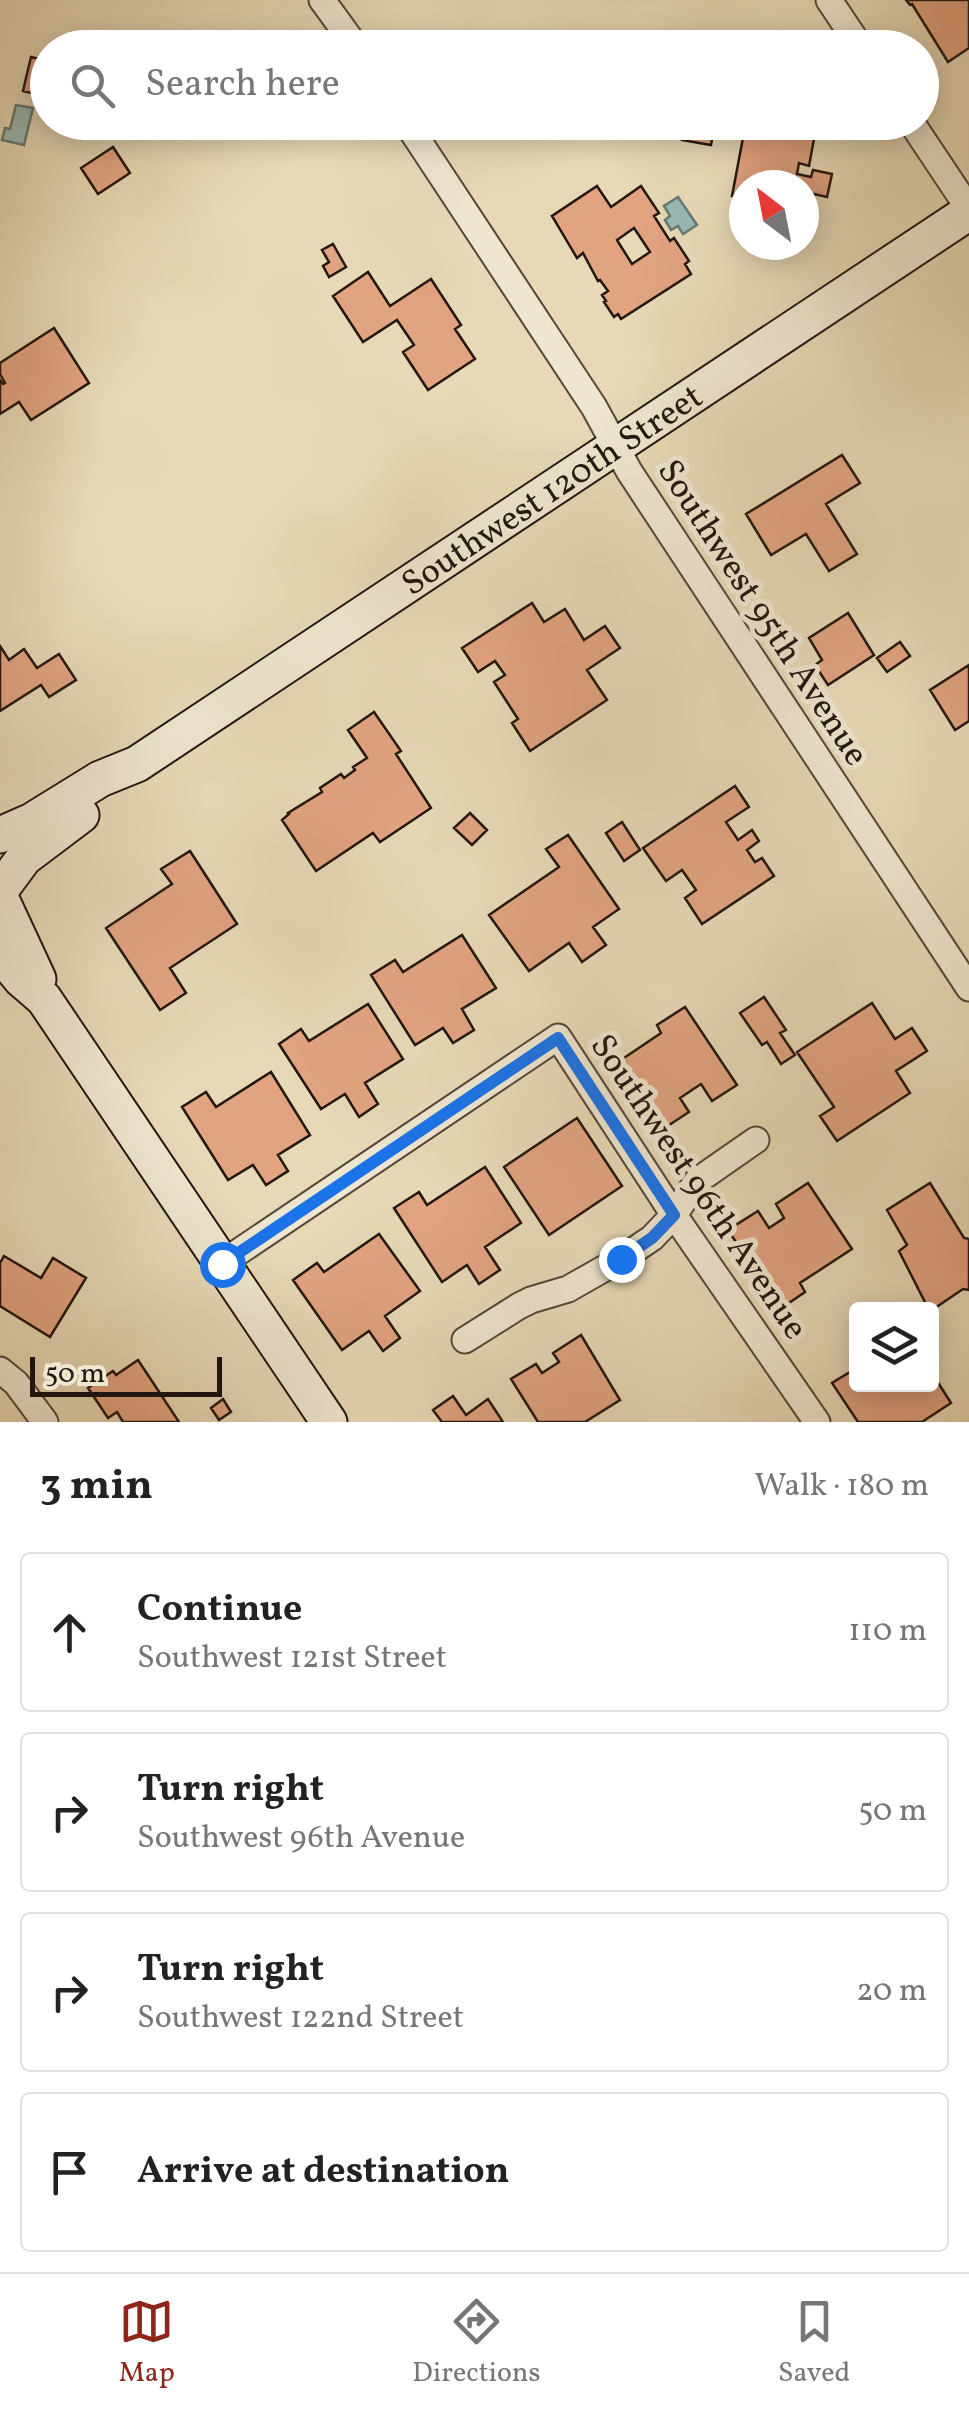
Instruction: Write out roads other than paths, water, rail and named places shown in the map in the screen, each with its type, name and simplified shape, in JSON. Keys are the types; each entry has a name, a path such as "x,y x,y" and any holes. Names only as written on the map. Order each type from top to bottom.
{"street":[{"path":"322,0 344,30"},
{"path":"829,0 849,30"},
{"name":"Southwest 95th Avenue","path":"418,140 969,988"},
{"path":"923,140 969,210"},
{"name":"Southwest 120th Street","path":"0,835 18,829 100,779 137,764 969,210"},
{"name":"Southwest 120th Street","path":"1,884 24,858 112,793 137,764"},
{"path":"1,884 13,929 35,968 44,999"},
{"path":"0,954 20,979 44,999 329,1422"},
{"name":"Southwest 96th Avenue","path":"222,1264 558,1038 817,1422"},
{"path":"465,1340 531,1300 590,1278 652,1238 674,1215 696,1181 756,1140"},
{"path":"0,1370 16,1382 46,1422"}],"water":[{"path":"16,105 30,107 24,145 2,140 5,128 10,129"},
{"path":"678,197 697,225 683,234 678,226 671,230 665,220 670,216 664,206"}]}
